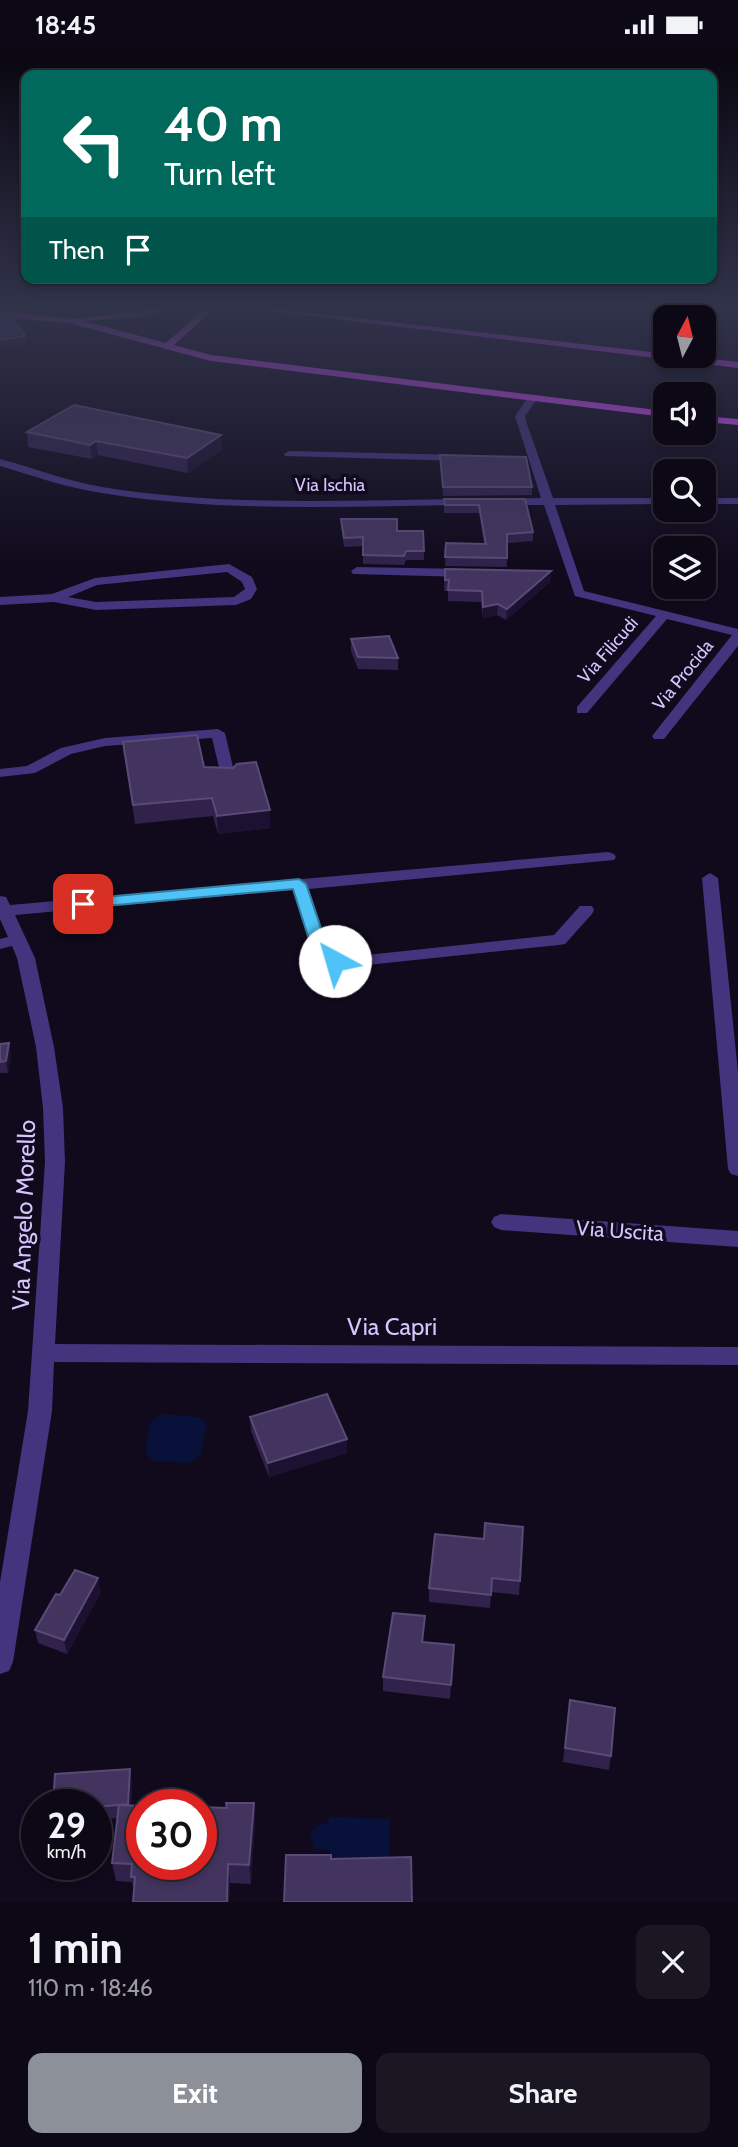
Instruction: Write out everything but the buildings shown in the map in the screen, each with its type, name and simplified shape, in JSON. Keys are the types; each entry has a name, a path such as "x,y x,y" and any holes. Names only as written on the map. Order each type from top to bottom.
{"main road":[{"path":"497,393 653,413"},
{"path":"716,420 738,422"}],"street":[{"path":"533,398 520,416 521,421 548,501 567,574 576,589 584,596 738,635"},
{"path":"289,454 480,459"},
{"path":"521,460 535,460"},
{"name":"Via Ischia","path":"0,462 102,490 154,497 222,502 480,502"},
{"path":"494,502 653,501"},
{"path":"716,501 738,501"},
{"path":"0,601 54,598 96,606 236,601 247,596 251,589 248,580 229,568 95,582 54,598"},
{"path":"357,571 480,573"},
{"name":"Via Filicudi","path":"582,710 664,615"},
{"name":"Via Procida","path":"659,736 738,635"},
{"path":"0,773 30,770 66,751 105,742 218,733 229,780"},
{"path":"2,906 608,857"},
{"path":"710,878 734,1084 738,1169"},
{"path":"299,884 322,955 335,961 348,962 559,940 586,910"},
{"name":"Via Angelo Morello","path":"0,1662 38,1423 53,1218 53,1108 45,1047 26,958 9,942 2,906"},
{"name":"Via Uscita","path":"501,1222 738,1240"},
{"name":"Via Capri","path":"45,1353 738,1356"}],"shaded area":[{"path":"163,1414 199,1417 207,1425 200,1456 189,1463 153,1461 145,1452 151,1421"},
{"path":"329,1817 390,1819 389,1862 330,1859 330,1850 315,1849 310,1834 317,1825 328,1823"}],"route":[{"path":"83,904 299,884 322,955 335,961"}]}
